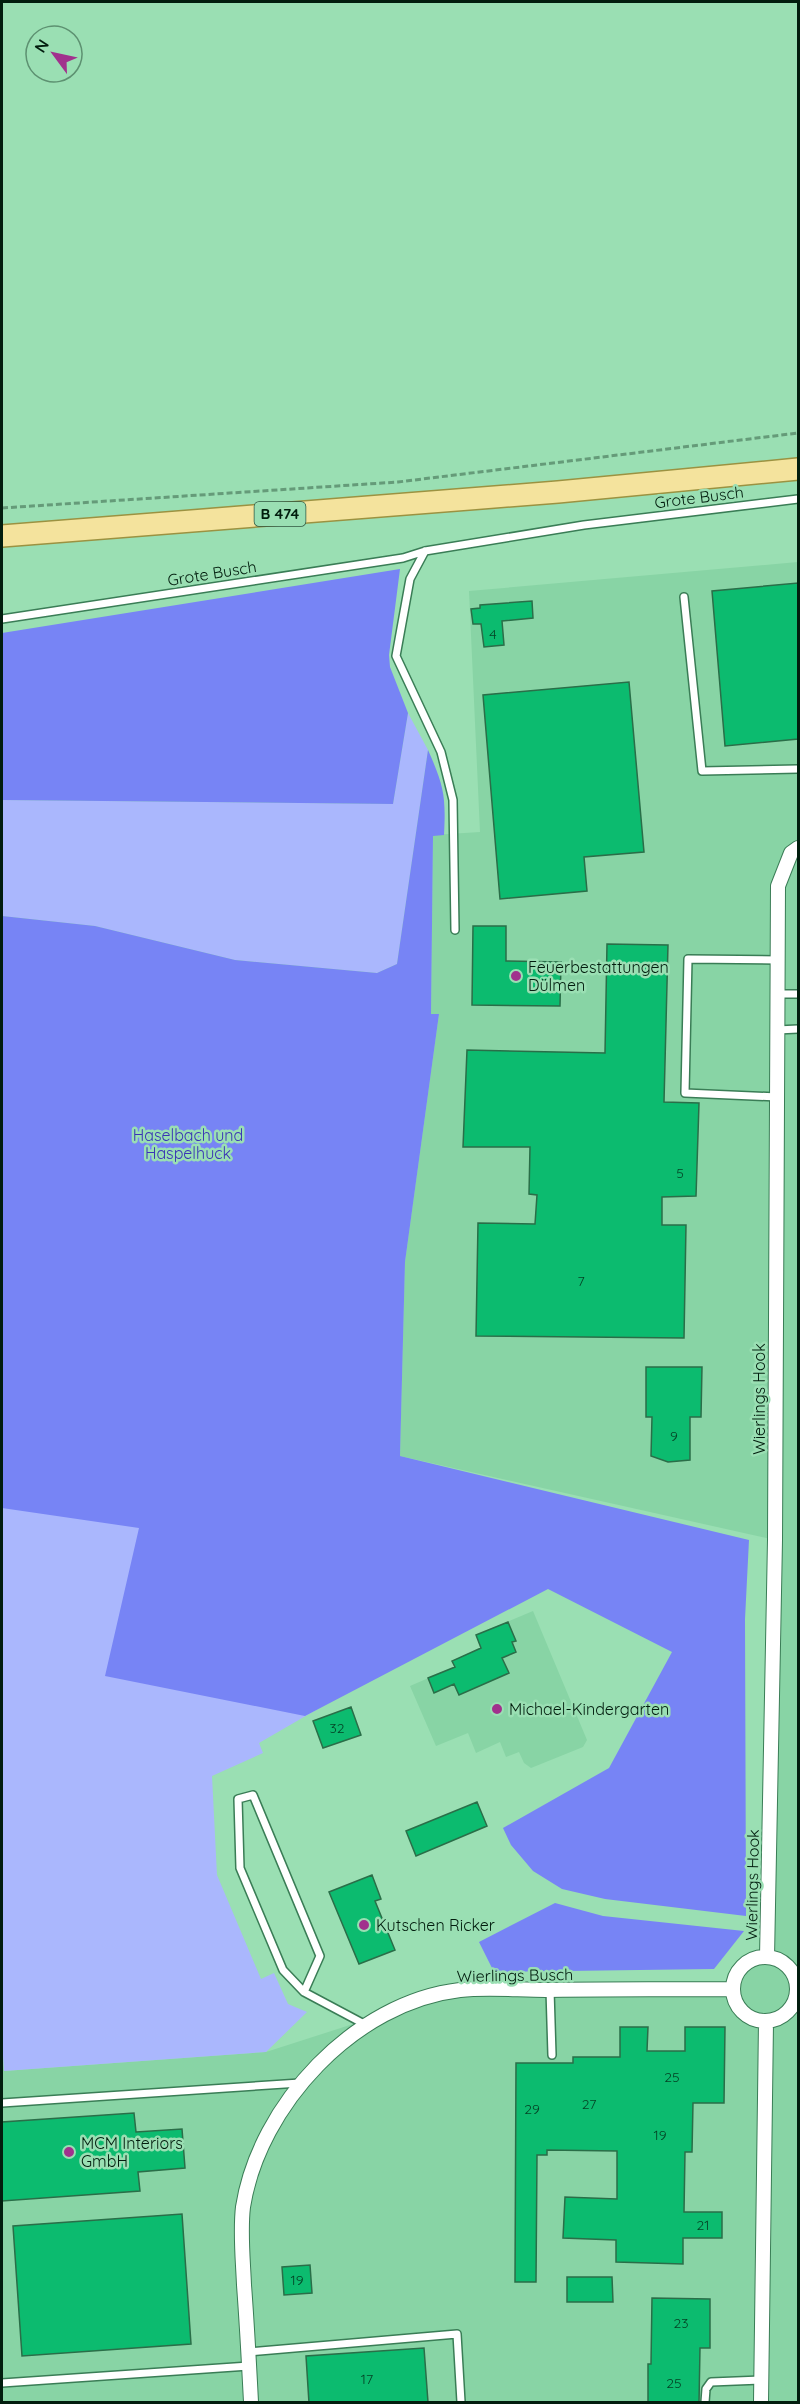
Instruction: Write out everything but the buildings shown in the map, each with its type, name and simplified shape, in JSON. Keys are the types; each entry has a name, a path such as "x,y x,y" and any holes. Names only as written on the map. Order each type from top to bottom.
{"main road":[{"name":"B 474","path":"2,536 558,492 798,469"}],"street":[{"name":"Wierlings Hook","path":"767,1957 775,1528 778,886 791,853 798,848"},
{"path":"767,1957 779,1960 790,1968 796,1978 798,1991 795,2002 788,2013 766,2022 747,2016 734,2000 733,1989 734,1980 744,1964 752,1959 767,1957"},
{"name":"Wierlings Busch","path":"251,2403 242,2252 243,2208 255,2163 275,2120 300,2083 336,2047 366,2025 413,2002 459,1990 733,1989"},
{"path":"761,2403 766,2022"}],"lane":[{"name":"Grote Busch","path":"2,619 403,558 425,551 584,525 798,499"},
{"path":"425,551 410,579 396,656 441,752 453,800 456,930"},
{"path":"684,597 702,771 798,769"},
{"path":"777,960 688,959 685,1093 777,1097"},
{"path":"777,994 798,994"},
{"path":"777,1030 798,1029"},
{"path":"304,1992 320,1956 253,1795 238,1799 240,1868 283,1970 304,1992 366,2025"},
{"path":"550,1990 552,2055"},
{"path":"2,2103 300,2083"},
{"path":"2,2383 249,2359 457,2334 461,2403"},
{"path":"705,2403 706,2389 711,2382 761,2380"}],"path":[{"path":"2,508 398,482 798,433"}],"shaded area":[{"path":"798,562 798,2402 2,2402 2,2040 4,2071 266,2052 459,1990 733,1989 738,1971 744,1964 752,1959 767,1957 775,1540 400,1456 405,1262 439,1014 431,1014 433,835 480,832 469,591"},
{"path":"408,713 428,750 397,964 377,973 235,960 95,926 2,916 2,800 393,804"},
{"path":"2,922 316,1710 259,1743 263,1753 212,1776 217,1875 261,1979 274,1973 288,2004 307,2012 266,2052 4,2071 2,2040"},
{"name":"Michael-Kindergarten","path":"533,1611 587,1740 583,1747 531,1768 524,1763 519,1752 506,1757 500,1742 476,1753 468,1733 436,1746 410,1686 454,1667 452,1661 481,1648 476,1635"}],"green space":[{"path":"400,569 389,655 390,667 408,713 393,804 2,800 2,633"},
{"name":"Haselbach und Haspelhuck","path":"428,750 441,782 445,810 444,835 433,836 431,1014 439,1014 405,1262 400,1456 749,1540 745,1619 746,1916 605,1899 562,1889 533,1871 511,1845 503,1828 609,1768 672,1652 548,1589 305,1716 105,1676 139,1528 2,1508 2,916 95,926 235,960 377,973 397,964"},
{"path":"555,1903 603,1916 744,1931 714,1969 494,1972 479,1942"}],"place":[{"name":"Feuerbestattungen Dülmen","path":"516,976"},
{"name":"Michael-Kindergarten","path":"497,1709"},
{"name":"Kutschen Ricker","path":"364,1925"},
{"name":"MCM Interiors GmbH","path":"69,2152"}]}
